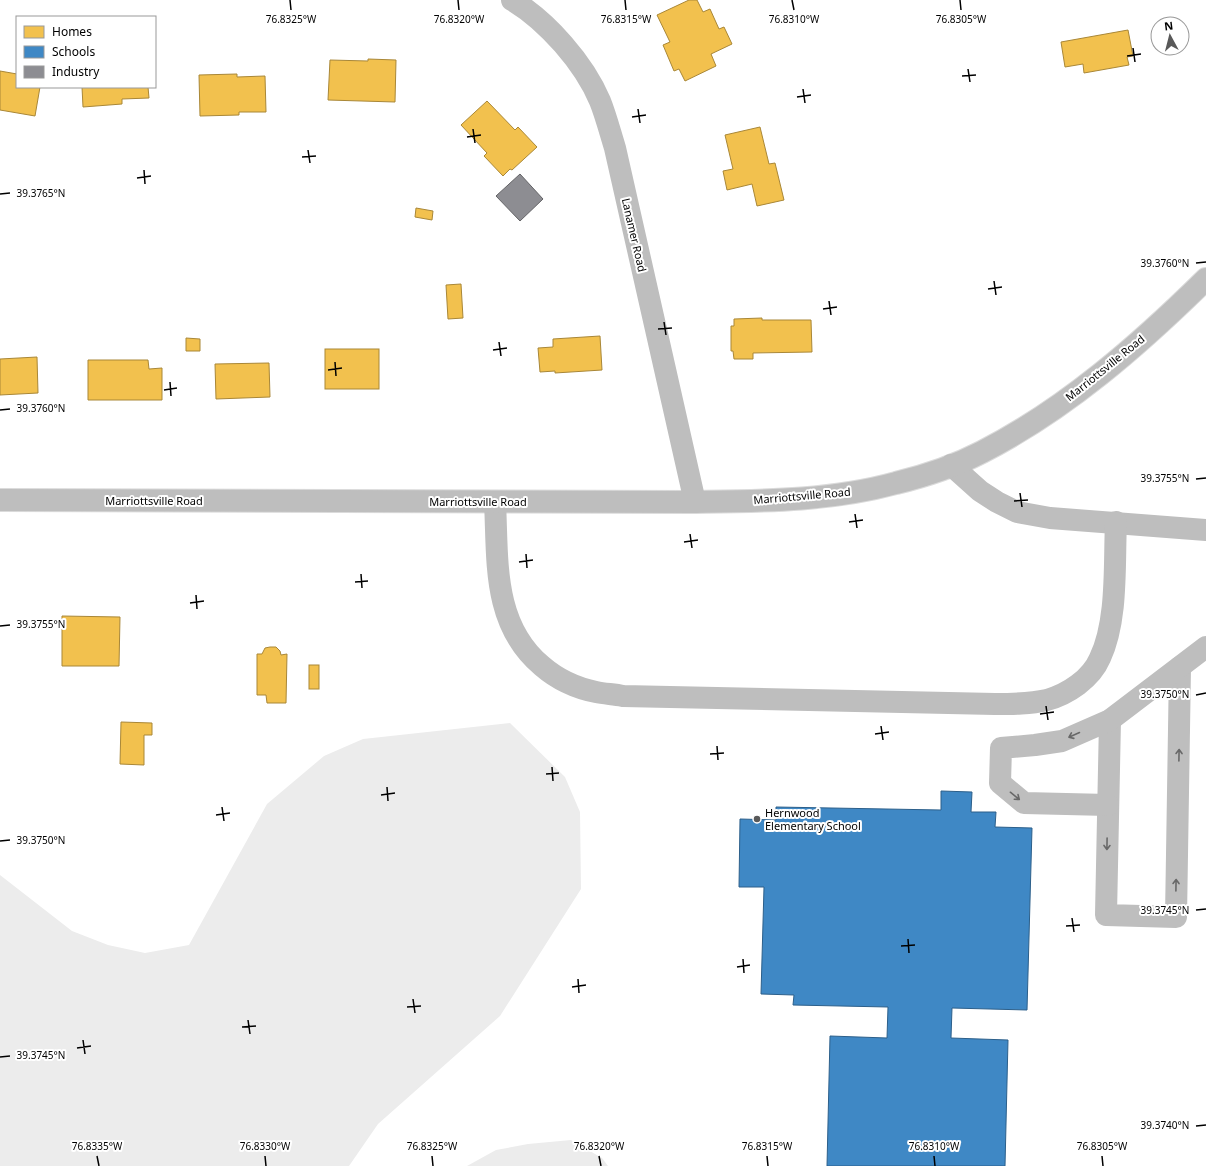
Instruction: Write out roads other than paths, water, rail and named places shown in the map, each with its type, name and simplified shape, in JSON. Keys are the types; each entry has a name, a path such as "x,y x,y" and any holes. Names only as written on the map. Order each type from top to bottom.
{"main road":[{"name":"Lanamer Road","path":"512,0 547,26 578,63 599,101 615,148 695,502"},
{"name":"Marriottsville Road","path":"0,500 495,502 758,501 831,495 895,484 952,465 981,453 1055,409 1125,354 1206,279"},
{"path":"952,465 980,491 997,502 1018,512 1050,518 1206,530"},
{"path":"495,502 501,592 510,625 519,641 532,658 550,673 570,684 596,692 623,696 995,704 1024,704 1048,700 1069,691 1087,678 1100,659 1108,639 1114,578 1116,522"},
{"path":"1108,806 1024,803 1000,783 1001,748 1062,741 1110,720 1206,647"},
{"path":"1110,720 1106,915 1176,917 1180,667"}],"place":[{"name":"Hernwood Elementary School","path":"757,819"}]}
